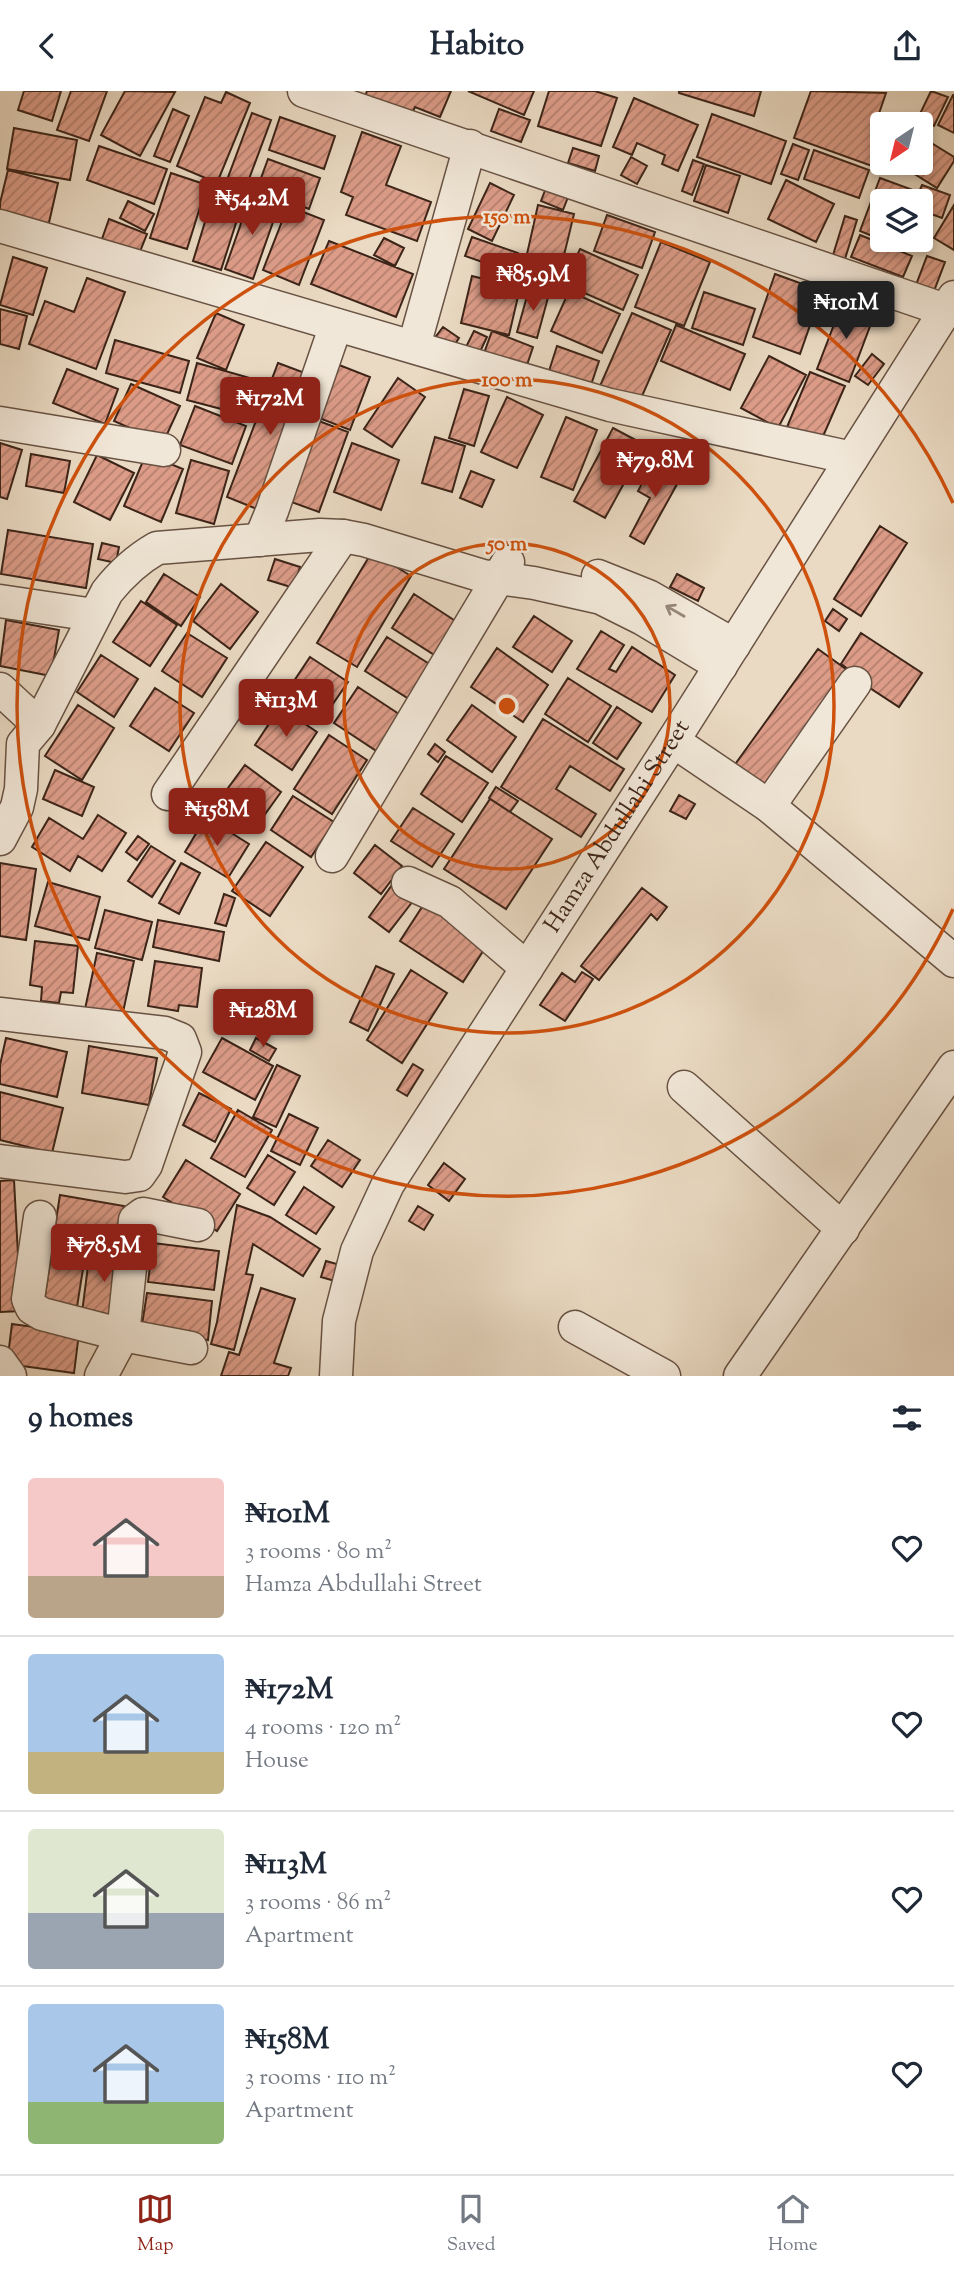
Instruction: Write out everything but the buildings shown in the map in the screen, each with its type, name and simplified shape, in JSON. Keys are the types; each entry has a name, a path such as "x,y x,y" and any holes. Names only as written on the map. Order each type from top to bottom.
{"street":[{"path":"304,91 949,303"},
{"path":"414,346 470,146"},
{"path":"0,226 610,405 852,458"},
{"name":"Hamza Abdullahi Street","path":"336,1376 339,1321 358,1251 388,1184 673,741 949,303"},
{"path":"260,540 336,325"},
{"path":"0,423 164,450"},
{"path":"168,793 343,536"},
{"path":"0,839 17,807 21,789 23,744 39,725 107,592 122,573 157,548 343,536 498,571 601,598 727,655"},
{"path":"332,856 498,571"},
{"path":"0,601 94,615"},
{"path":"769,806 855,683"},
{"path":"0,689 39,725"},
{"path":"673,741 769,806 954,961"},
{"path":"408,883 450,902 527,968"},
{"path":"0,1014 165,1033 180,1039 185,1052 146,1165 139,1175 125,1177 0,1161"},
{"path":"740,1376 954,1067"},
{"path":"684,1087 843,1229"},
{"path":"101,1376 123,1335 135,1220 143,1214 198,1225"},
{"path":"40,1217 28,1299 32,1308 42,1314 123,1335 191,1349"},
{"path":"575,1327 664,1376"},
{"path":"0,1362 10,1376"}]}
